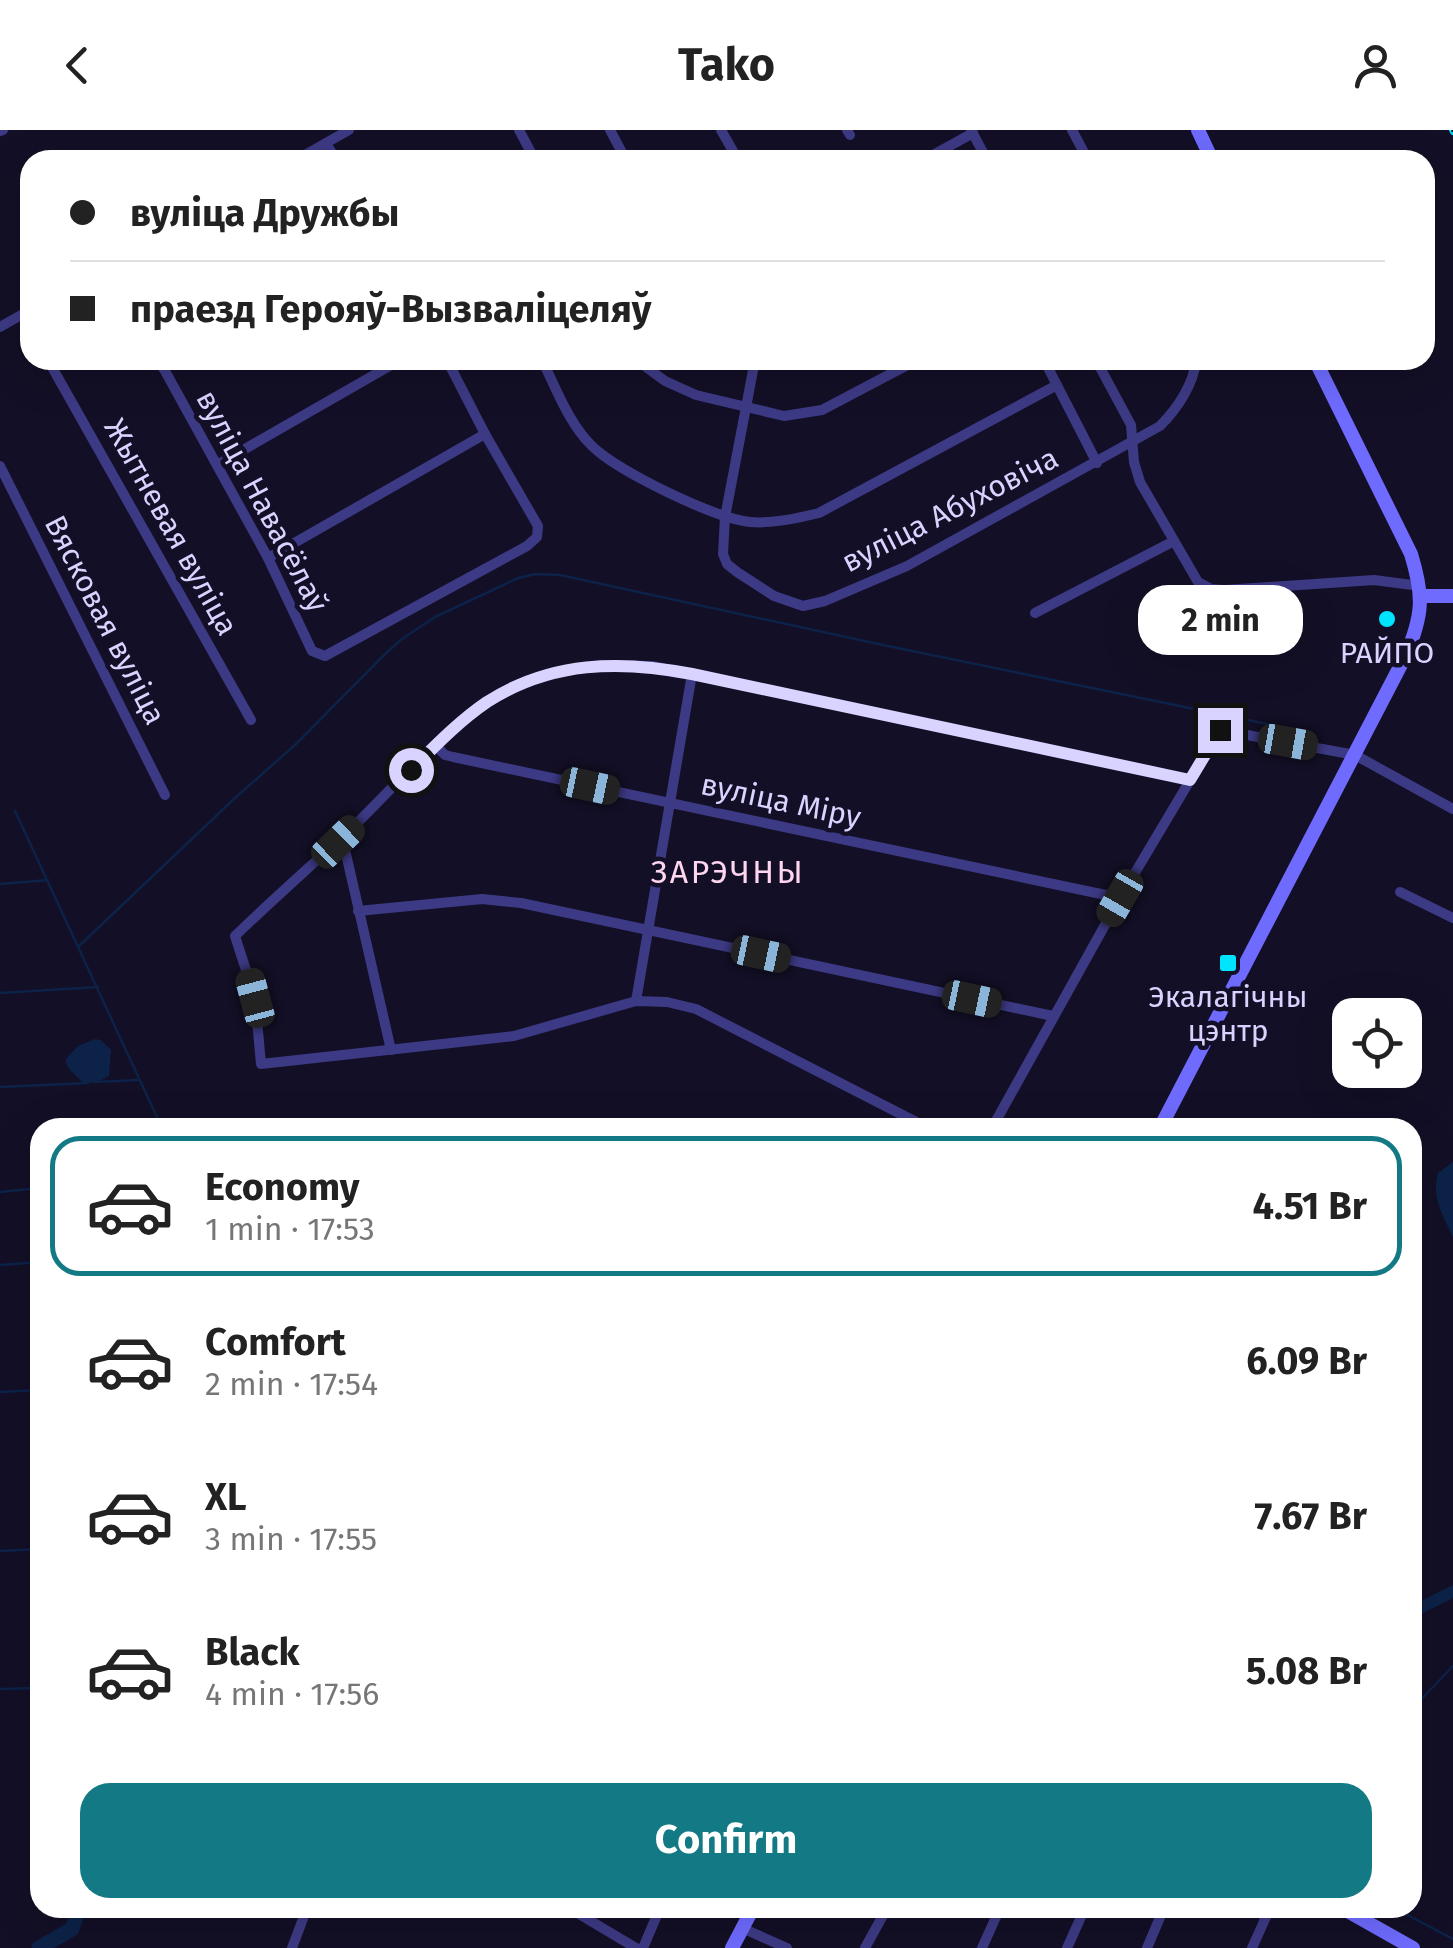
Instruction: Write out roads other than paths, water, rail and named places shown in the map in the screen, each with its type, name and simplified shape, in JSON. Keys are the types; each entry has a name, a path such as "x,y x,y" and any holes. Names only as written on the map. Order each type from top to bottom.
{"main road":[{"path":"1165,1118 1413,638 1420,591 1401,531 1319,370"},
{"path":"1420,591 1453,596"},
{"path":"732,1948 748,1918"},
{"path":"1360,1918 1413,1948"}],"street":[{"path":"314,150 349,130"},
{"path":"944,150 972,132"},
{"path":"326,143 330,150"},
{"name":"Жытневая вуліца","path":"54,370 251,720"},
{"name":"вуліца Навасёлаў","path":"164,370 268,558 312,651 325,656 537,537 538,526 485,434"},
{"path":"217,464 382,370"},
{"path":"268,558 485,434 452,370"},
{"path":"547,370 577,427 591,446 611,462 660,489 752,523 819,513 1057,385"},
{"path":"650,370 696,395 784,416 822,410 898,370"},
{"path":"725,516 753,370"},
{"path":"1049,370 1097,463"},
{"path":"1102,370 1132,425 1131,444 1140,482 1198,582 1211,589 1374,580 1420,591"},
{"name":"вуліца Абуховіча","path":"725,516 723,554 727,564 774,596 803,606 825,600 907,566 1160,426 1173,412 1195,370"},
{"name":"Вясковая вуліца","path":"0,466 165,796"},
{"path":"1035,613 1174,541"},
{"path":"909,1118 696,1009 667,1002 636,1001 514,1036 261,1064 255,998 235,936 487,702 548,674 579,668 652,666 1190,780"},
{"path":"636,1001 692,674"},
{"path":"997,1118 1120,898 1220,730 1355,755 1453,810"},
{"name":"вуліца Міру","path":"436,746 445,755 1120,898"},
{"path":"338,842 346,854 391,1050"},
{"path":"1400,892 1453,918"},
{"path":"358,911 482,899 521,903 1053,1016"},
{"path":"292,1948 303,1918"},
{"path":"587,1918 640,1948 655,1918"},
{"path":"865,1948 882,1918"},
{"path":"982,1948 996,1918"},
{"path":"1067,1948 1081,1918"},
{"path":"1147,1948 1160,1918"},
{"path":"1252,1948 1265,1918"},
{"path":"742,1928 788,1948"}],"water":[{"path":"95,1039 111,1050 109,1076 96,1083 82,1082 69,1069 66,1059 78,1046"},
{"path":"1453,1162 1453,1237 1436,1190 1438,1173"},
{"path":"1453,1585 1453,1598 1422,1614 1422,1600"}],"waterway":[{"path":"79,946 295,745 402,639 435,617 518,578 536,574 560,575 1296,730"},
{"path":"15,811 157,1118"},
{"path":"0,884 48,880"},
{"path":"0,993 98,987"},
{"path":"96,1082 138,1080"},
{"path":"0,1087 88,1083"},
{"path":"0,1192 30,1189"},
{"path":"0,1265 30,1263"},
{"path":"0,1392 30,1390"},
{"path":"0,1551 30,1550"},
{"path":"1422,1699 1453,1666"},
{"path":"0,1689 30,1688"},
{"path":"39,1948 72,1929 76,1918"},
{"path":"1413,1918 1453,1939"}],"place":[{"name":"РАЙПО","path":"1387,619"},
{"name":"Экалагічны цэнтр","path":"1228,963"}],"district":[{"name":"ЗАРЭЧНЫ","path":"728,872"}]}
